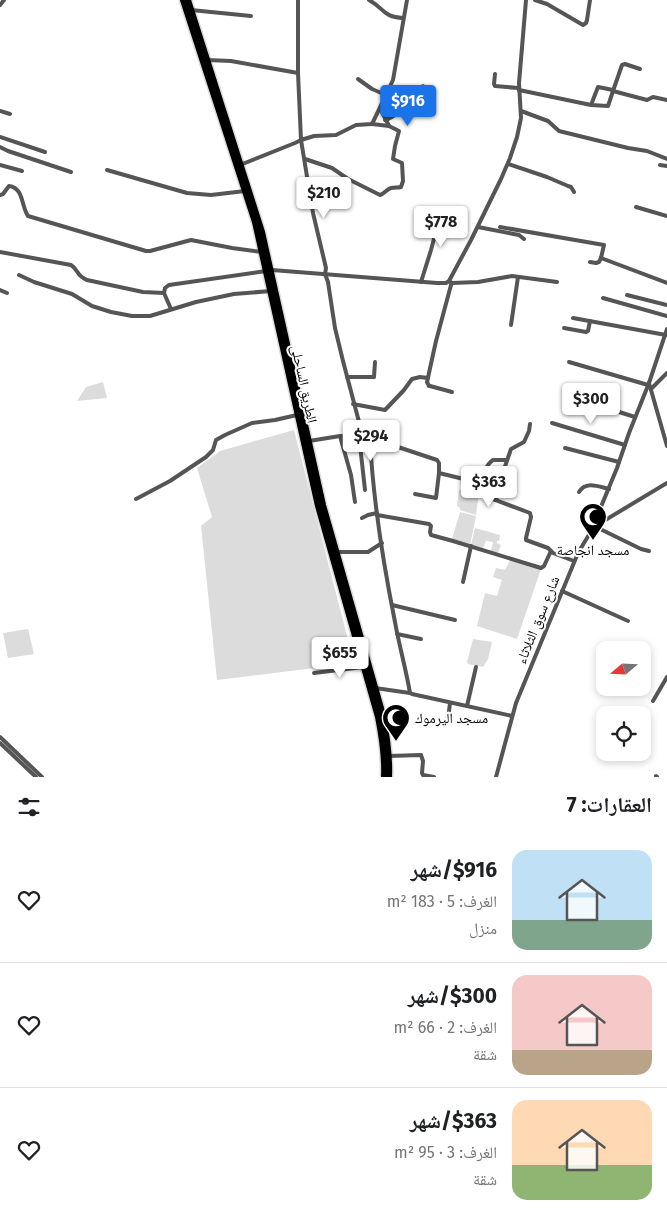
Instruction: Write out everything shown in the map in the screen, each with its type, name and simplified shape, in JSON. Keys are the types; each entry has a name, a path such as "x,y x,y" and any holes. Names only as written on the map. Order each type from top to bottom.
{"highway":[{"name":"الطريق الساحلى","path":"182,0 207,60 257,215 323,505 359,642 363,667 382,735 384,777"},
{"name":"الطريق الساحلى","path":"188,0 192,22 269,271 271,291 282,328 297,415 320,511 359,642 375,688 387,734 389,777"}],"street":[{"path":"0,5 4,0"},
{"path":"298,0 298,73 301,140 313,213 326,268 335,328 361,436 365,490"},
{"path":"369,0 387,15 403,18"},
{"path":"372,124 393,80 407,0"},
{"path":"452,392 428,386 427,382 450,282 508,164 521,118 519,90 526,0"},
{"path":"536,0 547,4 583,25 588,20 590,0"},
{"path":"191,10 251,16"},
{"path":"207,60 231,61 298,73"},
{"path":"495,74 495,86 514,87 519,90 591,105 608,106 622,65 625,64 640,69"},
{"path":"358,79 372,89 386,95"},
{"path":"385,120 394,116 402,99 410,97 423,86"},
{"path":"591,105 598,87 647,100 653,97 667,100"},
{"path":"380,108 389,126"},
{"path":"0,110 10,114"},
{"path":"521,112 548,121 559,131 647,151 667,159"},
{"path":"240,165 301,140 314,136 336,135 356,125 372,124 389,126 400,133 393,157 394,160 402,164 403,183 399,188 391,188 382,194 377,194 348,179 332,168 305,159"},
{"path":"0,137 45,152"},
{"path":"0,147 71,172"},
{"path":"508,164 571,187 574,192"},
{"path":"660,164 667,166"},
{"path":"0,165 22,171"},
{"path":"107,170 186,193 211,195 245,191"},
{"path":"0,195 11,186 18,191 28,216 146,251 191,240 262,252"},
{"path":"636,207 667,216"},
{"path":"421,282 442,209"},
{"path":"478,226 523,237 524,239"},
{"path":"500,227 604,245 598,263 590,262"},
{"path":"0,252 71,265 79,276 87,280 143,292 164,293"},
{"path":"601,258 667,283"},
{"path":"171,309 164,293 164,288 169,285 269,271 442,283 478,282 508,277 558,282"},
{"path":"20,275 34,282 72,294 92,306 119,314 145,316 234,294 271,291"},
{"path":"510,325 518,277"},
{"path":"0,290 7,293"},
{"path":"627,294 667,305"},
{"path":"603,298 667,316"},
{"path":"573,318 666,336"},
{"path":"564,328 587,332 590,321"},
{"path":"590,533 609,489 635,417 650,386 667,329"},
{"path":"346,377 374,378 375,362"},
{"path":"569,362 650,386"},
{"path":"650,386 667,373"},
{"path":"353,404 385,410 412,379 428,378"},
{"path":"650,386 667,446"},
{"path":"569,398 635,417"},
{"path":"136,499 170,481 206,457 213,450 216,440 225,435 252,423 297,415"},
{"path":"552,423 625,444"},
{"path":"496,500 498,486 512,448 524,442 530,424"},
{"path":"309,441 340,436 361,436 437,460 439,463 439,473 436,498 415,494"},
{"path":"340,436 351,475 355,502"},
{"path":"370,439 371,466 377,514 392,605 410,693"},
{"path":"565,448 619,462"},
{"path":"478,482 490,461 507,460"},
{"path":"439,473 478,482 481,484 482,495 530,512 531,517 526,540 574,561"},
{"name":"شارع سوق الثلاثاء","path":"496,777 512,716 522,688 578,553 590,533 596,527 609,517 667,483"},
{"path":"579,492 583,487 590,484 609,489"},
{"path":"362,518 377,514 429,524 431,526 431,535 541,568 544,566 551,551"},
{"path":"596,527 649,551"},
{"path":"336,552 368,552 382,543"},
{"path":"463,582 471,546"},
{"path":"562,591 628,621"},
{"path":"392,605 455,620"},
{"path":"398,634 421,639"},
{"path":"467,706 476,666"},
{"path":"314,673 363,667"},
{"path":"653,701 667,677"},
{"path":"375,688 410,693 512,716"},
{"path":"448,719 450,703"},
{"path":"0,737 42,777"},
{"path":"0,743 36,777"},
{"path":"389,756 421,755 423,775 434,777"}],"shaded area":[{"path":"103,382 107,398 77,401 86,387"},
{"path":"294,430 347,636 339,665 217,680 201,526 212,517 197,468 220,451"},
{"path":"461,480 480,486 476,515 460,510 457,506 459,490 463,488 463,485 460,484"},
{"path":"460,512 476,516 470,545 452,539"},
{"path":"475,528 500,535 499,541 497,541 501,545 498,553 491,551 493,542 486,541 483,548 471,545"},
{"path":"510,560 541,569 517,639 477,626 485,593 497,596 502,580 493,577 496,568 505,570"},
{"path":"28,629 34,654 8,658 3,633"},
{"path":"473,639 492,642 488,659 483,667 468,664 467,662"}],"place":[{"name":"مسجد انجاصة","path":"593,541"},
{"name":"مسجد اليرموك","path":"396,742"}]}
